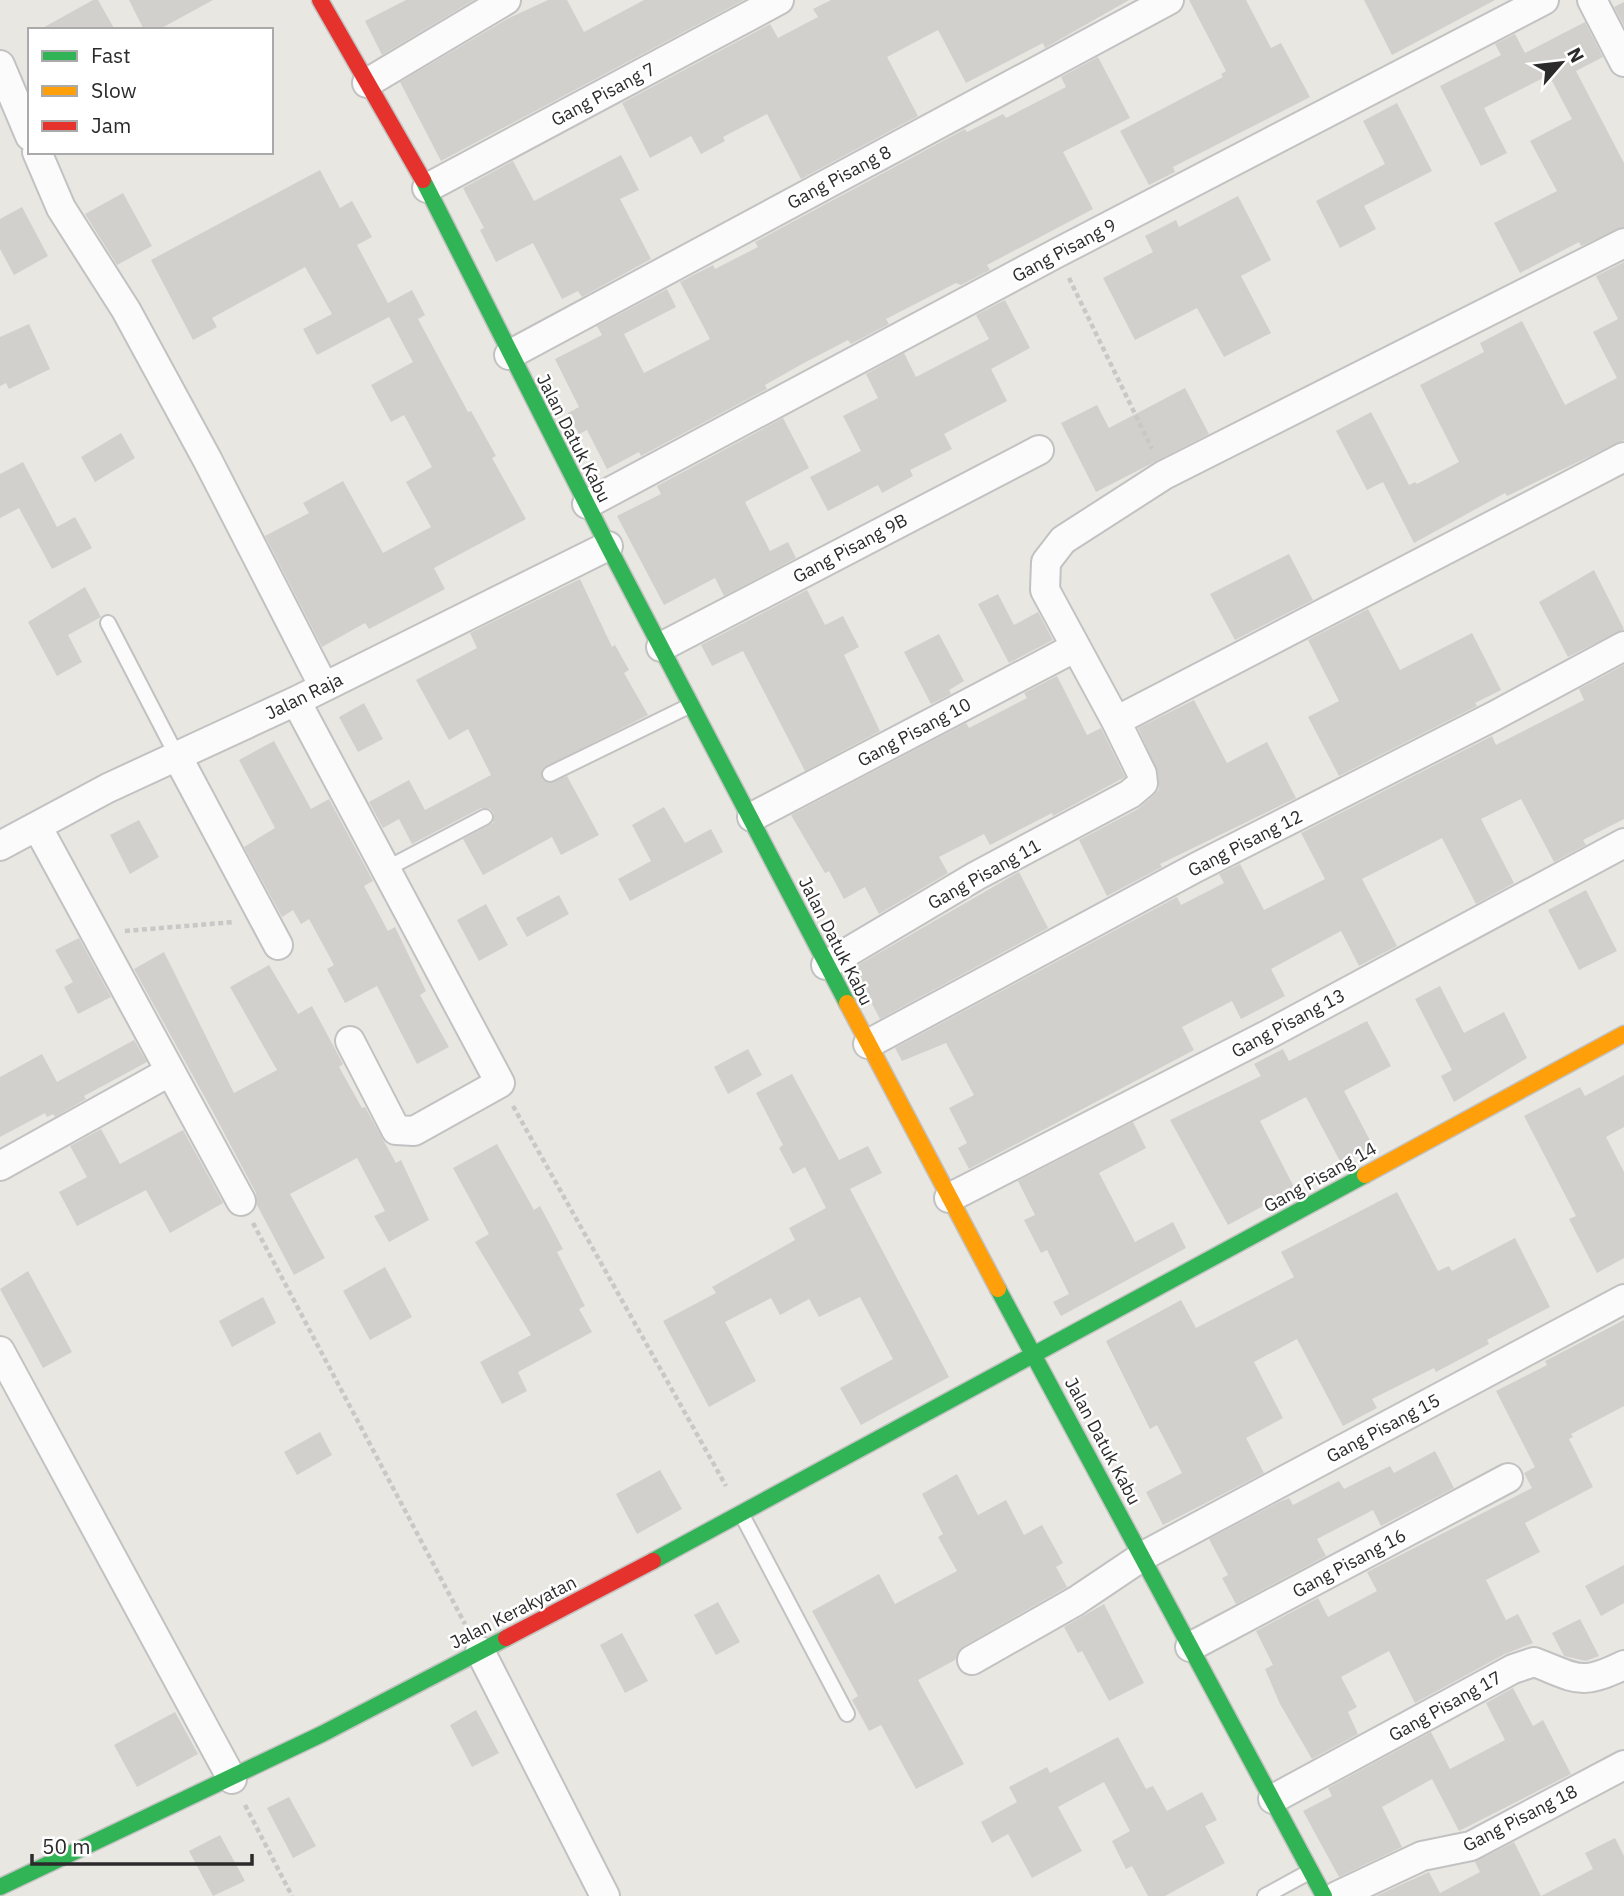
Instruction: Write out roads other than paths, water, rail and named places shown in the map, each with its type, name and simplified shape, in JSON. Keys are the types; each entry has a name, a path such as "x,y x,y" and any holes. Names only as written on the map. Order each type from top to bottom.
{"street":[{"name":"Jalan Datuk Kabu","path":"320,0 427,188 509,355 752,817 948,1198 1035,1355 1324,1896"},
{"path":"367,83 506,0"},
{"name":"Gang Pisang 7","path":"427,188 779,0"},
{"name":"Gang Pisang 8","path":"509,355 1169,0"},
{"name":"Gang Pisang 9","path":"587,504 1057,253 1544,0"},
{"path":"1592,0 1624,62"},
{"path":"0,65 28,131"},
{"path":"38,154 61,208 145,344 324,687"},
{"path":"1624,243 1164,475 1063,540 1046,562 1045,590 1116,721 1624,457"},
{"name":"Gang Pisang 9B","path":"661,647 1038,450"},
{"name":"Jalan Raja","path":"0,846 38,828 108,788 296,701 608,546"},
{"name":"Gang Pisang 12","path":"868,1044 1197,867 1494,716 1624,646"},
{"name":"Gang Pisang 10","path":"752,817 1076,647"},
{"path":"296,701 500,1083 414,1131 404,1133 396,1130 350,1041"},
{"name":"Gang Pisang 11","path":"826,965 976,877 1130,794 1143,783 1142,774 1116,721"},
{"path":"177,756 278,946"},
{"path":"38,828 241,1201"},
{"name":"Gang Pisang 13","path":"948,1198 1269,1034 1624,843"},
{"name":"Gang Pisang 14","path":"1035,1355 1624,1034"},
{"path":"0,1166 169,1072"},
{"name":"Gang Pisang 15","path":"972,1660 1076,1601 1143,1556 1624,1299"},
{"path":"0,1351 232,1779"},
{"name":"Jalan Kerakyatan","path":"0,1887 232,1779 742,1515 1035,1355"},
{"name":"Gang Pisang 16","path":"1190,1647 1508,1478"},
{"path":"480,1651 605,1896"},
{"name":"Gang Pisang 17","path":"1273,1799 1513,1669 1534,1662 1573,1679 1587,1679 1624,1664"},
{"name":"Gang Pisang 18","path":"1337,1896 1422,1856 1471,1846 1624,1765"}],"lane":[{"path":"108,623 177,756"},
{"path":"550,774 691,705"},
{"path":"386,869 485,817"},
{"path":"742,1515 847,1714"},
{"path":"1265,1896 1310,1872"}]}
